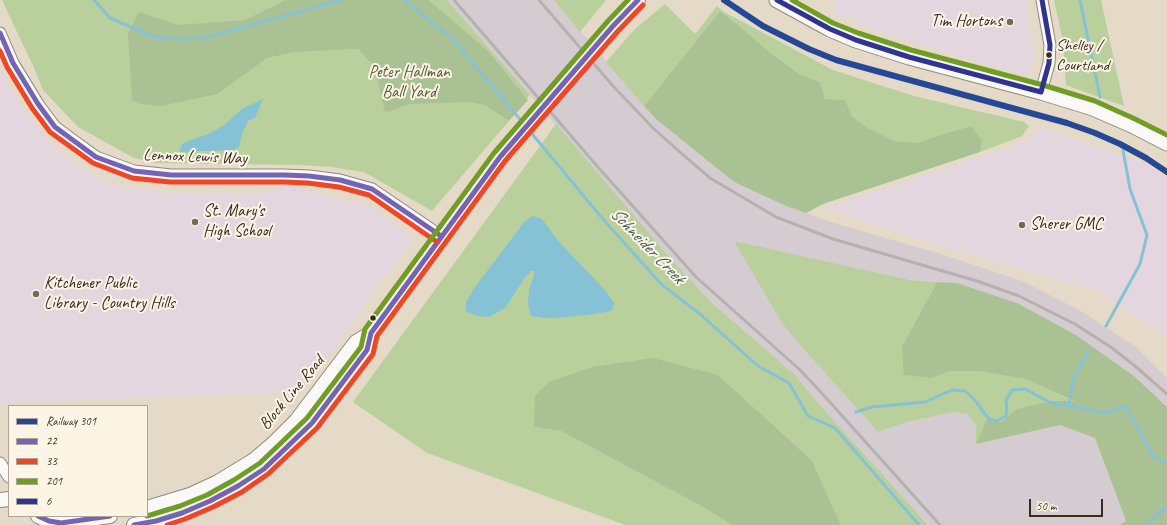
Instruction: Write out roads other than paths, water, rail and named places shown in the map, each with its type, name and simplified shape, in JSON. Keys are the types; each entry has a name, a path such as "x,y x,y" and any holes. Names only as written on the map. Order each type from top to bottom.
{"main road":[{"path":"777,0 830,29 863,42 909,57 1041,92 1093,108 1132,125 1167,143"}],"street":[{"name":"Block Line Road","path":"134,525 156,521 182,513 210,501 238,486 264,469 312,423 367,350 371,333 500,157 613,26 638,0"},
{"path":"1041,92 1049,63 1050,45 1042,0"},
{"name":"Lennox Lewis Way","path":"0,33 14,63 38,104 55,127 96,157 134,171 171,175 284,175 309,176 340,180 372,189 441,236"},
{"name":"Block Line Road","path":"148,508 162,505 190,495 218,482 254,460 296,421 356,342 371,333"},
{"path":"0,463 8,475"},
{"path":"40,517 49,521 61,523 103,517"}],"water":[{"path":"263,99 255,118 248,121 242,134 239,147 234,150 179,152 183,143 211,133 224,125 242,109"},
{"path":"533,216 542,219 559,242 604,289 614,303 612,311 554,318 531,316 528,304 529,290 535,271 531,271 505,308 489,317 477,316 466,311 466,302 475,287 525,221"}],"waterway":[{"name":"Schneider Creek","path":"94,0 110,18 154,37 180,39 204,38 341,0"},
{"name":"Schneider Creek","path":"404,0 453,39 523,123"},
{"path":"1080,0 1100,97"},
{"name":"Schneider Creek","path":"528,129 602,218 661,284 700,314 758,366 789,383 808,416 835,428 919,525"},
{"path":"1106,326 1140,264 1147,235 1130,189 1123,150"},
{"path":"1069,405 1073,379 1088,351"},
{"name":"Schneider Creek","path":"856,412 872,407 925,402 952,390 965,391 974,399 989,419 997,421 1006,416 1006,400 1012,390 1025,389 1049,402 1105,413 1125,406 1154,457 1167,463"},
{"name":"Schneider Creek","path":"1147,525 1167,506"}],"railway":[{"path":"454,0 597,166 696,277 799,369 940,525"},
{"path":"539,0 613,86 653,128 710,178 776,217 833,239 977,281 1019,296 1075,324 1112,348 1167,394"}],"rail line":[{"name":"301","path":"724,0 763,26 809,49 836,60 1067,123 1120,144 1146,158 1167,172"}],"place":[{"name":"Tim Hortons","path":"1010,22"},
{"name":"Shelley / Courtland","path":"1049,55"},
{"name":"St. Mary's High School","path":"195,222"},
{"name":"Sherer GMC","path":"1022,225"},
{"name":"Kitchener Public Library - Country Hills","path":"36,294"}],"park label":[{"name":"Peter Hallman Ball Yard","path":"409,83"}]}
